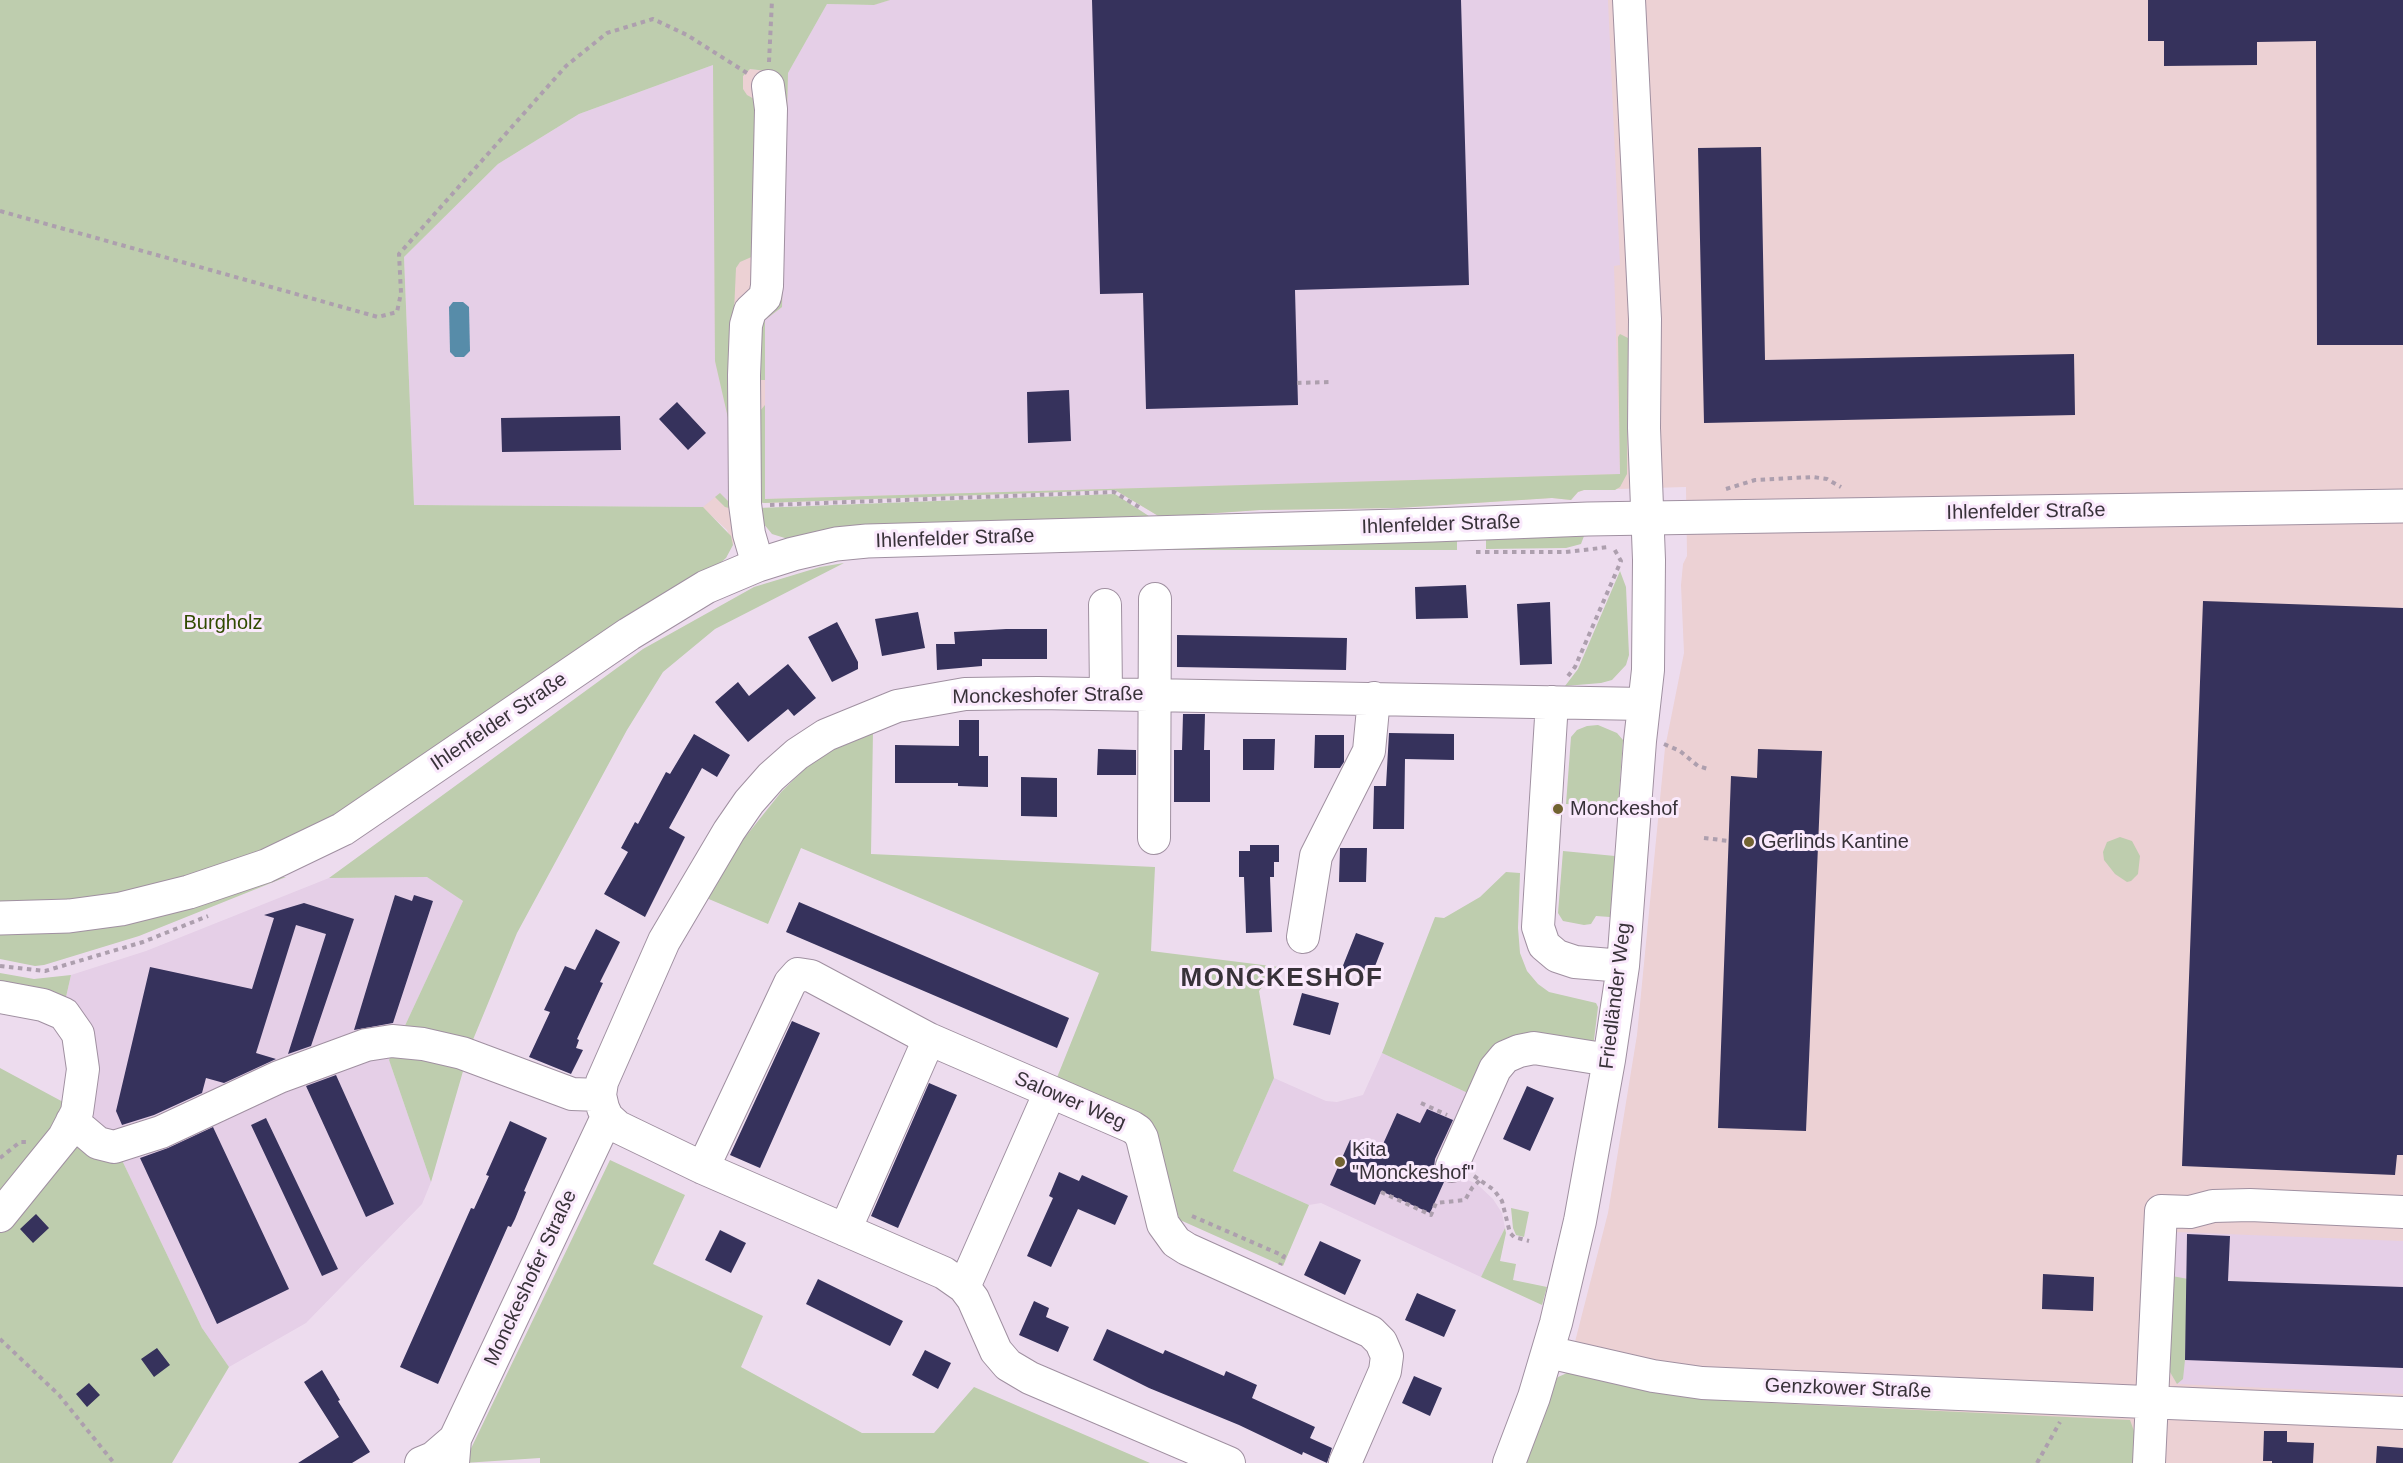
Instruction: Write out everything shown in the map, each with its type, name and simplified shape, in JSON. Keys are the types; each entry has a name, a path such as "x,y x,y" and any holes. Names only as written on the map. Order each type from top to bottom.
{"main road":[{"name":"Ihlenfelder Straße","path":"0,918 121,909 189,892 266,866 343,829 629,634 706,587 758,565 813,548 867,541 1649,531 2403,506"}],"street":[{"path":"1629,0 1645,319 1644,428 1649,531"},
{"path":"758,565 749,534 745,504 744,375 746,325 750,311 765,297 767,286 771,109 768,86"},
{"name":"Friedländer Weg","path":"1509,1463 1548,1352 1581,1221 1609,1060 1623,966 1650,635 1649,531"},
{"path":"1154,838 1155,599"},
{"path":"1105,605 1106,694"},
{"path":"1558,691 1538,927 1544,945 1557,956 1575,962 1623,966"},
{"name":"Monckeshofer Straße","path":"454,1451 604,1106 602,1082 664,941 749,801 797,754 826,735 897,706 965,694 1374,698 1558,691 1644,704"},
{"path":"1303,937 1316,856 1369,751 1374,698"},
{"name":"Salower Weg","path":"704,1168 790,983 798,974 811,976 929,1040 1138,1131 1142,1138 1163,1224 1168,1233 1187,1249 1371,1332 1381,1342 1387,1356 1385,1371 1345,1463"},
{"path":"0,997 43,1005 64,1014 78,1034 83,1069 77,1112 68,1129 0,1216"},
{"path":"845,1230 929,1040"},
{"path":"68,1129 98,1143 114,1147 161,1132 279,1077 366,1045 392,1041 423,1044 462,1053 604,1106 618,1128 631,1135 944,1274 964,1287 973,1299 996,1351 1008,1365 1030,1378 1229,1463"},
{"path":"1452,1166 1495,1069 1505,1057 1534,1048 1609,1060"},
{"path":"964,1287 1050,1092"},
{"path":"2149,1463 2161,1211 2190,1212 2213,1206 2250,1206 2403,1212"},
{"name":"Genzkower Straße","path":"1548,1352 1653,1376 1702,1383 2403,1413"},
{"path":"421,1463 454,1451"}],"path":[{"path":"0,212 378,317 397,312 401,293 399,254 566,66 607,33 653,19 687,35 709,51 768,86 769,25 772,0"},
{"path":"1297,383 1330,382"},
{"path":"1471,552 1589,551 1613,547 1649,531"},
{"path":"1558,691 1575,667 1620,561 1613,547"},
{"path":"1640,741 1671,747 1687,755 1698,766 1708,769"},
{"path":"1704,838 1729,841"},
{"path":"0,966 45,972 143,942 219,912"},
{"path":"1452,1166 1481,1179 1494,1190 1502,1201 1510,1233 1514,1237 1529,1240"},
{"path":"1381,1192 1431,1215 1436,1203 1465,1200 1481,1179"},
{"path":"1192,1216 1284,1256 1271,1286"},
{"path":"0,1339 59,1395 114,1463"},
{"path":"2037,1463 2060,1422 2065,1398"}],"shaded area":[{"path":"890,0 2403,0 2403,1463 2137,1463 1680,1395 1592,1374 1567,1373 1608,1213 1637,1035 1665,748 1684,653 1681,585 1683,564 1687,556 1686,487 1584,490 1578,492 1571,500 1552,498 1398,508 1260,510 1160,517 1115,490 764,503 755,501 736,533 733,545 727,530 702,507 713,65 788,73 874,5"},
{"path":"890,0 1608,0 1620,265 1614,266 1620,474 765,499 765,320 782,307 788,73 827,4 874,5"},
{"path":"713,65 715,361 731,431 733,507 720,493 703,507 414,505 404,257 498,164 579,114"},
{"path":"427,877 463,901 389,1060 431,1182 422,1204 306,1323 229,1367 202,1328 120,1156 105,1161 90,1152 78,1140 95,1071 93,1029 78,1005 66,997 71,975 146,951 329,878"},
{"name":"Kita \"Monckeshof\"","path":"1382,1053 1472,1095 1440,1168 1477,1184 1493,1199 1502,1213 1505,1228 1481,1277 1321,1203 1309,1205 1233,1171 1274,1078 1326,1101 1337,1102 1363,1095"},
{"path":"2173,1232 2403,1241 2403,1394 2177,1384 2170,1372"}],"green space":[{"name":"Burgholz","path":"0,0 890,0 874,5 827,4 788,73 782,307 765,320 765,380 753,380 755,337 759,321 770,307 778,287 776,150 778,88 775,72 750,69 743,76 743,89 747,95 763,104 765,109 760,249 756,255 740,262 736,268 734,312 735,501 733,509 725,507 715,497 720,493 733,506 731,431 715,361 713,65 579,114 498,164 404,257 414,505 703,507 731,536 733,545 726,558 706,575 625,623 335,818 259,857 119,899 66,906 0,907"},
{"path":"1620,334 1628,338 1627,474 1620,487 1615,490 1584,490 1578,492 1571,500 1552,498 1398,508 1260,510 1160,517 1115,490 764,503 755,501 754,418 765,405 765,499 1620,474 1618,337"},
{"path":"1115,494 1155,520 788,539 772,534 763,523 758,508"},
{"path":"1584,536 1581,544 1566,548 1486,549 1486,539"},
{"path":"1457,539 1457,550 1175,550 1152,545"},
{"path":"844,563 715,629 663,672 627,730 517,933 470,1047 431,1182 389,1060 463,901 427,877 329,878 643,649 754,587 820,567"},
{"path":"1620,571 1626,587 1629,655 1626,665 1612,680 1565,686 1578,669"},
{"path":"1598,725 1617,733 1623,740 1618,807 1566,804 1571,737 1577,730"},
{"path":"873,731 871,854 1155,867 1151,951 1279,967 1259,991 1274,1078 1233,1171 1309,1205 1283,1266 1180,1220 1149,1135 1054,1085 1099,973 801,848 768,924 704,897 742,841 782,791 806,768 833,749"},
{"path":"2120,837 2132,841 2140,856 2138,874 2127,882 2115,874 2104,860 2103,852 2107,842"},
{"path":"1563,851 1615,856 1610,917 1596,916 1591,924 1584,925 1563,921 1558,913"},
{"path":"1506,872 1520,873 1518,928 1520,953 1527,971 1538,984 1549,992 1596,1003 1598,1007 1593,1048 1535,1040 1472,1095 1382,1053 1435,917 1444,918 1480,897"},
{"path":"273,877 286,877 139,936 44,965 35,966 0,959 0,933"},
{"path":"0,973 34,979 71,975 66,997 0,985"},
{"path":"37,1010 60,1022 71,1036 76,1067 69,1107 57,1123 90,1152 105,1161 120,1156 202,1328 229,1367 172,1463 0,1463 0,1068 65,1103 71,1066 67,1037 55,1024 33,1014"},
{"path":"610,1160 685,1195 653,1264 763,1316 741,1367 862,1433 934,1433 974,1387 1150,1463 540,1463 540,1458 464,1463"},
{"path":"1511,1208 1529,1212 1524,1237 1516,1235"},
{"path":"1505,1228 1500,1261 1516,1264 1513,1280 1547,1287 1542,1305 1481,1277"},
{"path":"2172,1276 2188,1279 2185,1360 2183,1379 2177,1384 2170,1372"},
{"path":"1567,1373 1592,1374 1680,1395 1728,1401 2130,1420 2138,1442 2137,1463 1523,1463 1552,1384 1558,1377"}],"water":[{"path":"453,302 463,302 469,307 470,351 464,357 455,357 450,352 449,307"}],"building":[{"path":"1092,0 1461,0 1469,285 1295,290 1298,405 1146,409 1143,293 1100,294"},
{"path":"2148,0 2403,0 2403,345 2317,345 2316,41 2257,42 2257,65 2164,66 2164,41 2148,41"},
{"path":"1761,147 1765,360 2074,354 2075,415 1704,423 1698,148"},
{"path":"1069,390 1071,441 1028,443 1027,392"},
{"path":"677,402 706,433 688,450 659,419"},
{"path":"620,416 621,450 502,452 501,418"},
{"path":"1466,585 1468,618 1416,619 1415,587"},
{"path":"2203,601 2403,608 2403,1155 2397,1155 2395,1175 2182,1166"},
{"path":"1550,602 1552,664 1520,665 1517,604"},
{"path":"918,612 925,648 882,656 875,619"},
{"path":"837,622 858,662 858,669 832,682 808,637"},
{"path":"1047,629 1047,659 982,659 982,666 937,670 936,644 955,644 954,632"},
{"path":"1177,635 1347,638 1346,670 1177,667"},
{"path":"788,664 816,698 794,716 788,709 748,742 715,702 738,682 749,696"},
{"path":"1183,714 1205,714 1204,750 1210,750 1210,802 1174,802 1174,750 1182,750"},
{"path":"959,720 979,720 979,756 988,756 988,787 958,786 958,783 895,783 895,745 959,746"},
{"path":"1389,733 1454,734 1454,760 1405,759 1404,829 1373,829 1374,786 1386,786"},
{"path":"694,734 730,755 717,777 702,768 669,828 685,837 645,917 604,894 628,852 621,848 635,822 638,824 666,772 670,774"},
{"path":"1315,735 1344,735 1344,762 1340,768 1314,768"},
{"path":"1243,739 1275,739 1274,770 1243,770"},
{"path":"1098,749 1136,750 1136,775 1097,775"},
{"path":"1758,749 1822,751 1806,1131 1718,1128 1731,776 1757,778"},
{"path":"1021,777 1057,778 1057,817 1021,816"},
{"path":"1250,845 1279,845 1279,862 1274,862 1274,877 1270,877 1272,932 1246,933 1244,877 1239,877 1239,851 1250,851"},
{"path":"1340,848 1367,848 1366,882 1339,882"},
{"path":"395,895 412,901 414,895 433,901 393,1023 354,1030"},
{"path":"799,902 1069,1018 1057,1048 786,932"},
{"path":"304,903 354,919 311,1046 288,1054 326,934 296,925 256,1053 276,1059 224,1083 206,1078 202,1093 154,1115 122,1125 116,1111 150,967 252,989 274,918 264,915"},
{"path":"596,929 620,942 600,982 603,983 577,1039 579,1040 576,1048 583,1050 571,1074 529,1057 550,1012 544,1010 565,966 575,970"},
{"path":"1356,933 1384,943 1370,979 1342,968"},
{"path":"1302,993 1339,1003 1330,1035 1293,1025"},
{"path":"792,1021 820,1033 760,1168 730,1155"},
{"path":"336,1075 394,1204 366,1217 306,1086"},
{"path":"929,1083 957,1095 898,1228 871,1216"},
{"path":"1527,1086 1554,1098 1530,1151 1503,1139"},
{"path":"1427,1109 1453,1120 1435,1159 1436,1176 1444,1182 1430,1213 1381,1191 1375,1205 1330,1185 1350,1140 1379,1153 1397,1113 1420,1123"},
{"path":"266,1118 338,1269 322,1276 251,1125"},
{"path":"510,1121 547,1138 524,1191 526,1192 515,1219 511,1227 508,1226 438,1384 400,1367 471,1208 474,1209 489,1176 486,1175"},
{"path":"213,1127 289,1289 217,1324 140,1158"},
{"path":"1059,1172 1079,1181 1082,1175 1128,1196 1115,1225 1078,1209 1051,1267 1027,1256 1053,1198 1049,1196"},
{"path":"36,1214 49,1228 33,1243 20,1229"},
{"path":"720,1230 746,1243 731,1273 705,1260"},
{"path":"2187,1234 2230,1236 2228,1281 2403,1287 2403,1368 2185,1360"},
{"path":"1320,1241 1361,1260 1345,1295 1304,1275"},
{"path":"2043,1274 2094,1277 2093,1311 2042,1309"},
{"path":"818,1279 903,1321 890,1346 806,1304"},
{"path":"1417,1293 1456,1310 1444,1337 1405,1320"},
{"path":"1034,1301 1049,1308 1046,1317 1069,1327 1058,1352 1019,1335"},
{"path":"1107,1329 1163,1354 1165,1350 1224,1376 1226,1371 1257,1385 1252,1398 1315,1427 1310,1438 1332,1448 1327,1463 1303,1452 1302,1455 1239,1425 1149,1388 1093,1360"},
{"path":"157,1348 170,1365 154,1377 141,1359"},
{"path":"925,1350 951,1363 938,1389 912,1375"},
{"path":"322,1370 340,1400 338,1401 370,1452 352,1463 298,1463 339,1437 304,1382"},
{"path":"1414,1376 1442,1388 1430,1416 1402,1403"},
{"path":"89,1383 100,1395 87,1407 76,1394"},
{"path":"2264,1431 2287,1431 2287,1442 2314,1443 2313,1463 2263,1461"},
{"path":"2377,1446 2403,1448 2403,1463 2376,1463"}],"place":[{"name":"Monckeshof","path":"1558,809"},
{"name":"Gerlinds Kantine","path":"1749,842"},
{"name":"Kita \"Monckeshof\"","path":"1340,1162"}],"district":[{"name":"MONCKESHOF","path":"1282,979"}]}
